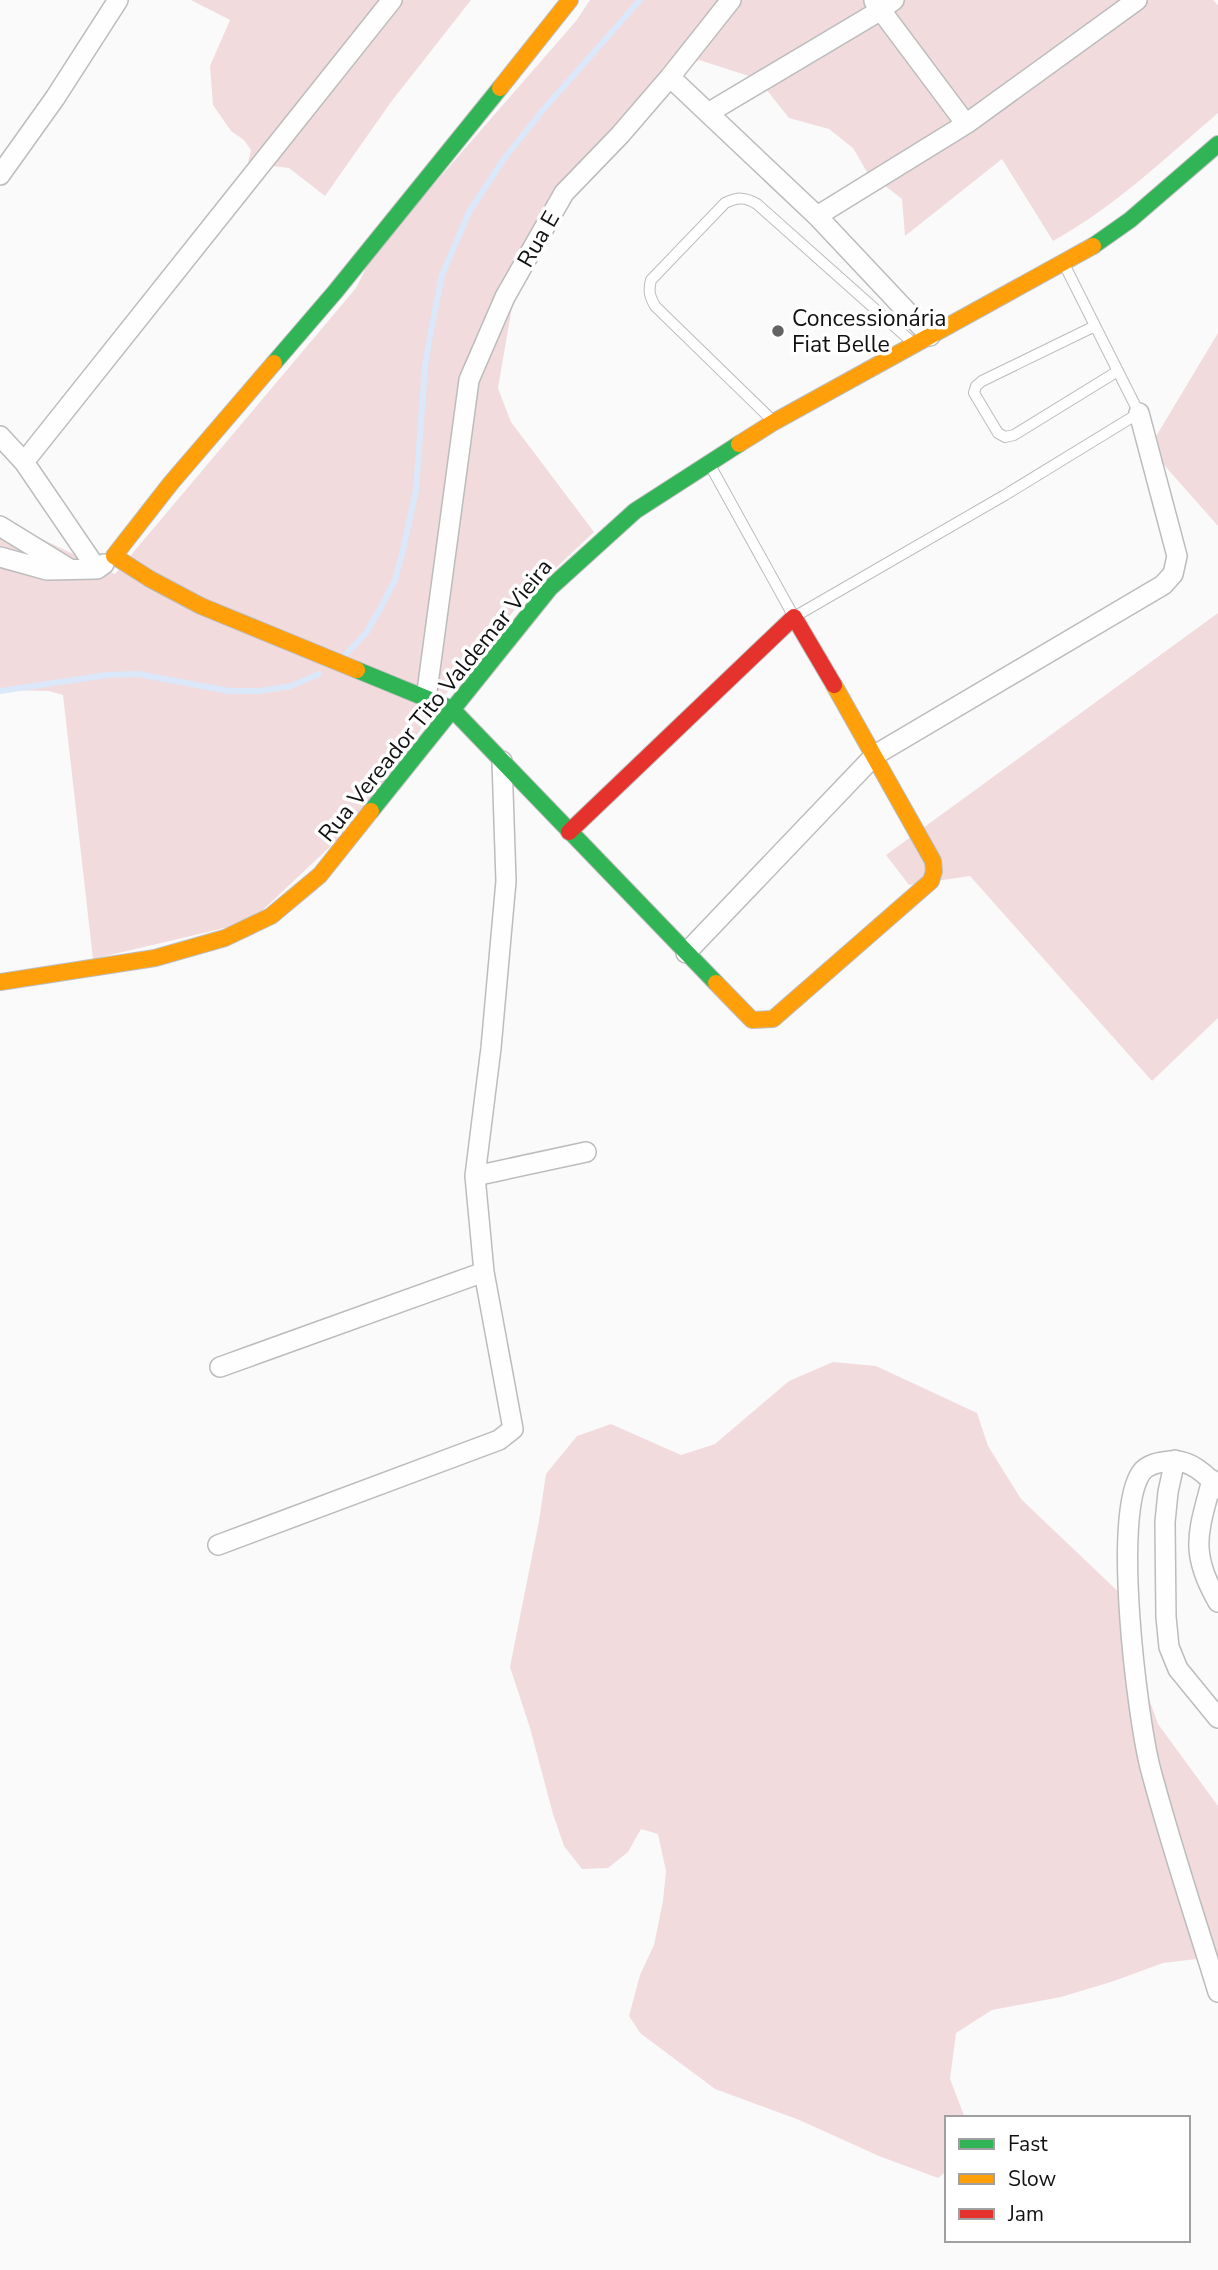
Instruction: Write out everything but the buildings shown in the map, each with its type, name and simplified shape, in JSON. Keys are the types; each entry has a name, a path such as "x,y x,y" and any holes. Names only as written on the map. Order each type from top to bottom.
{"street":[{"path":"0,175 55,98 118,0"},
{"path":"24,462 392,0"},
{"path":"0,557 47,570 97,569 114,556 180,473 428,179 569,0"},
{"name":"Rua E","path":"426,699 469,380 505,297 564,193 620,135 732,0"},
{"path":"817,216 967,124 1137,0"},
{"path":"708,113 883,3 967,124"},
{"path":"670,77 817,216 922,340"},
{"name":"Rua Vereador Tito Valdemar Vieira","path":"0,982 155,958 225,938 271,916 320,875 550,588 635,511 774,422 1063,263 1130,220 1218,144"},
{"path":"685,953 875,755 1163,585 1173,574 1177,556 1139,413"},
{"path":"0,436 24,462 97,569"},
{"path":"0,526 70,569"},
{"path":"114,556 201,606 452,709 569,832 685,953 752,1020 773,1019 931,881 934,871 933,861 875,755 794,617 569,832"},
{"path":"218,1545 499,1440 513,1429 484,1272 475,1176 491,1048 506,881 502,761"},
{"path":"475,1176 586,1152"},
{"path":"220,1367 484,1272"},
{"path":"1175,1461 1165,1522 1169,1647 1178,1669 1218,1718"},
{"path":"1218,1602 1205,1581 1198,1555 1198,1535 1215,1485 1192,1465 1175,1461 1158,1462 1142,1471 1128,1519 1129,1588 1138,1703 1150,1766 1218,1992"}],"lane":[{"path":"774,422 655,306 650,298 651,280 725,203 741,198 757,204 922,340"},
{"path":"709,464 794,617 1005,495 1139,413 1063,263"},
{"path":"1095,326 982,381 976,386 974,393 998,433 1005,437 1014,435 1118,372"}],"shaded area":[{"path":"191,0 471,0 391,102 325,196 289,168 248,163 251,150 244,140 231,131 213,105 210,66 230,20"},
{"path":"590,0 1213,0 1218,5 1218,113 1119,197 1053,241 1002,159 905,236 902,199 867,172 853,148 829,129 789,118 758,79 699,60 671,77 540,216 513,301 498,388 511,422 594,532 527,595 451,687 351,827 250,922 93,959 63,695 49,691 0,690 0,519 115,574 356,288 373,254 576,21"},
{"path":"1218,333 1218,526 1149,448"},
{"path":"1218,613 1218,1018 1152,1081 970,876 909,885 886,855"},
{"path":"833,1362 876,1366 977,1413 988,1446 1021,1499 1128,1601 1130,1645 1158,1724 1218,1806 1218,1978 1205,1958 1163,1963 1061,1997 992,2010 956,2033 950,2079 964,2116 945,2116 945,2173 938,2178 879,2156 797,2119 715,2089 640,2033 629,2016 640,1975 654,1945 663,1901 666,1871 658,1834 641,1829 628,1852 608,1868 582,1869 564,1846 510,1667 546,1474 577,1436 611,1424 681,1455 715,1444 789,1381"}],"waterway":[{"path":"344,656 366,633 395,580 416,490 425,366 442,275 469,212 503,160 542,111 640,0"},
{"path":"0,691 107,675 138,674 229,691 260,691 291,686 319,674"}],"traffic: fast":[{"path":"274,363 500,88"},
{"path":"1093,246 1130,220 1218,144"},
{"path":"371,811 550,588 635,511 739,444"},
{"path":"357,670 452,709 716,983"}],"traffic: slow":[{"path":"500,88 570,0"},
{"path":"739,444 774,422 1093,246"},
{"path":"274,363 171,483 114,556 201,606 357,670"},
{"path":"716,983 752,1020 773,1019 931,881 933,861 834,685"},
{"path":"0,982 155,958 225,938 271,916 320,875 371,811"}],"traffic: jam":[{"path":"569,832 794,617 834,685"}],"place":[{"name":"Concessionária Fiat Belle","path":"778,331"}]}
